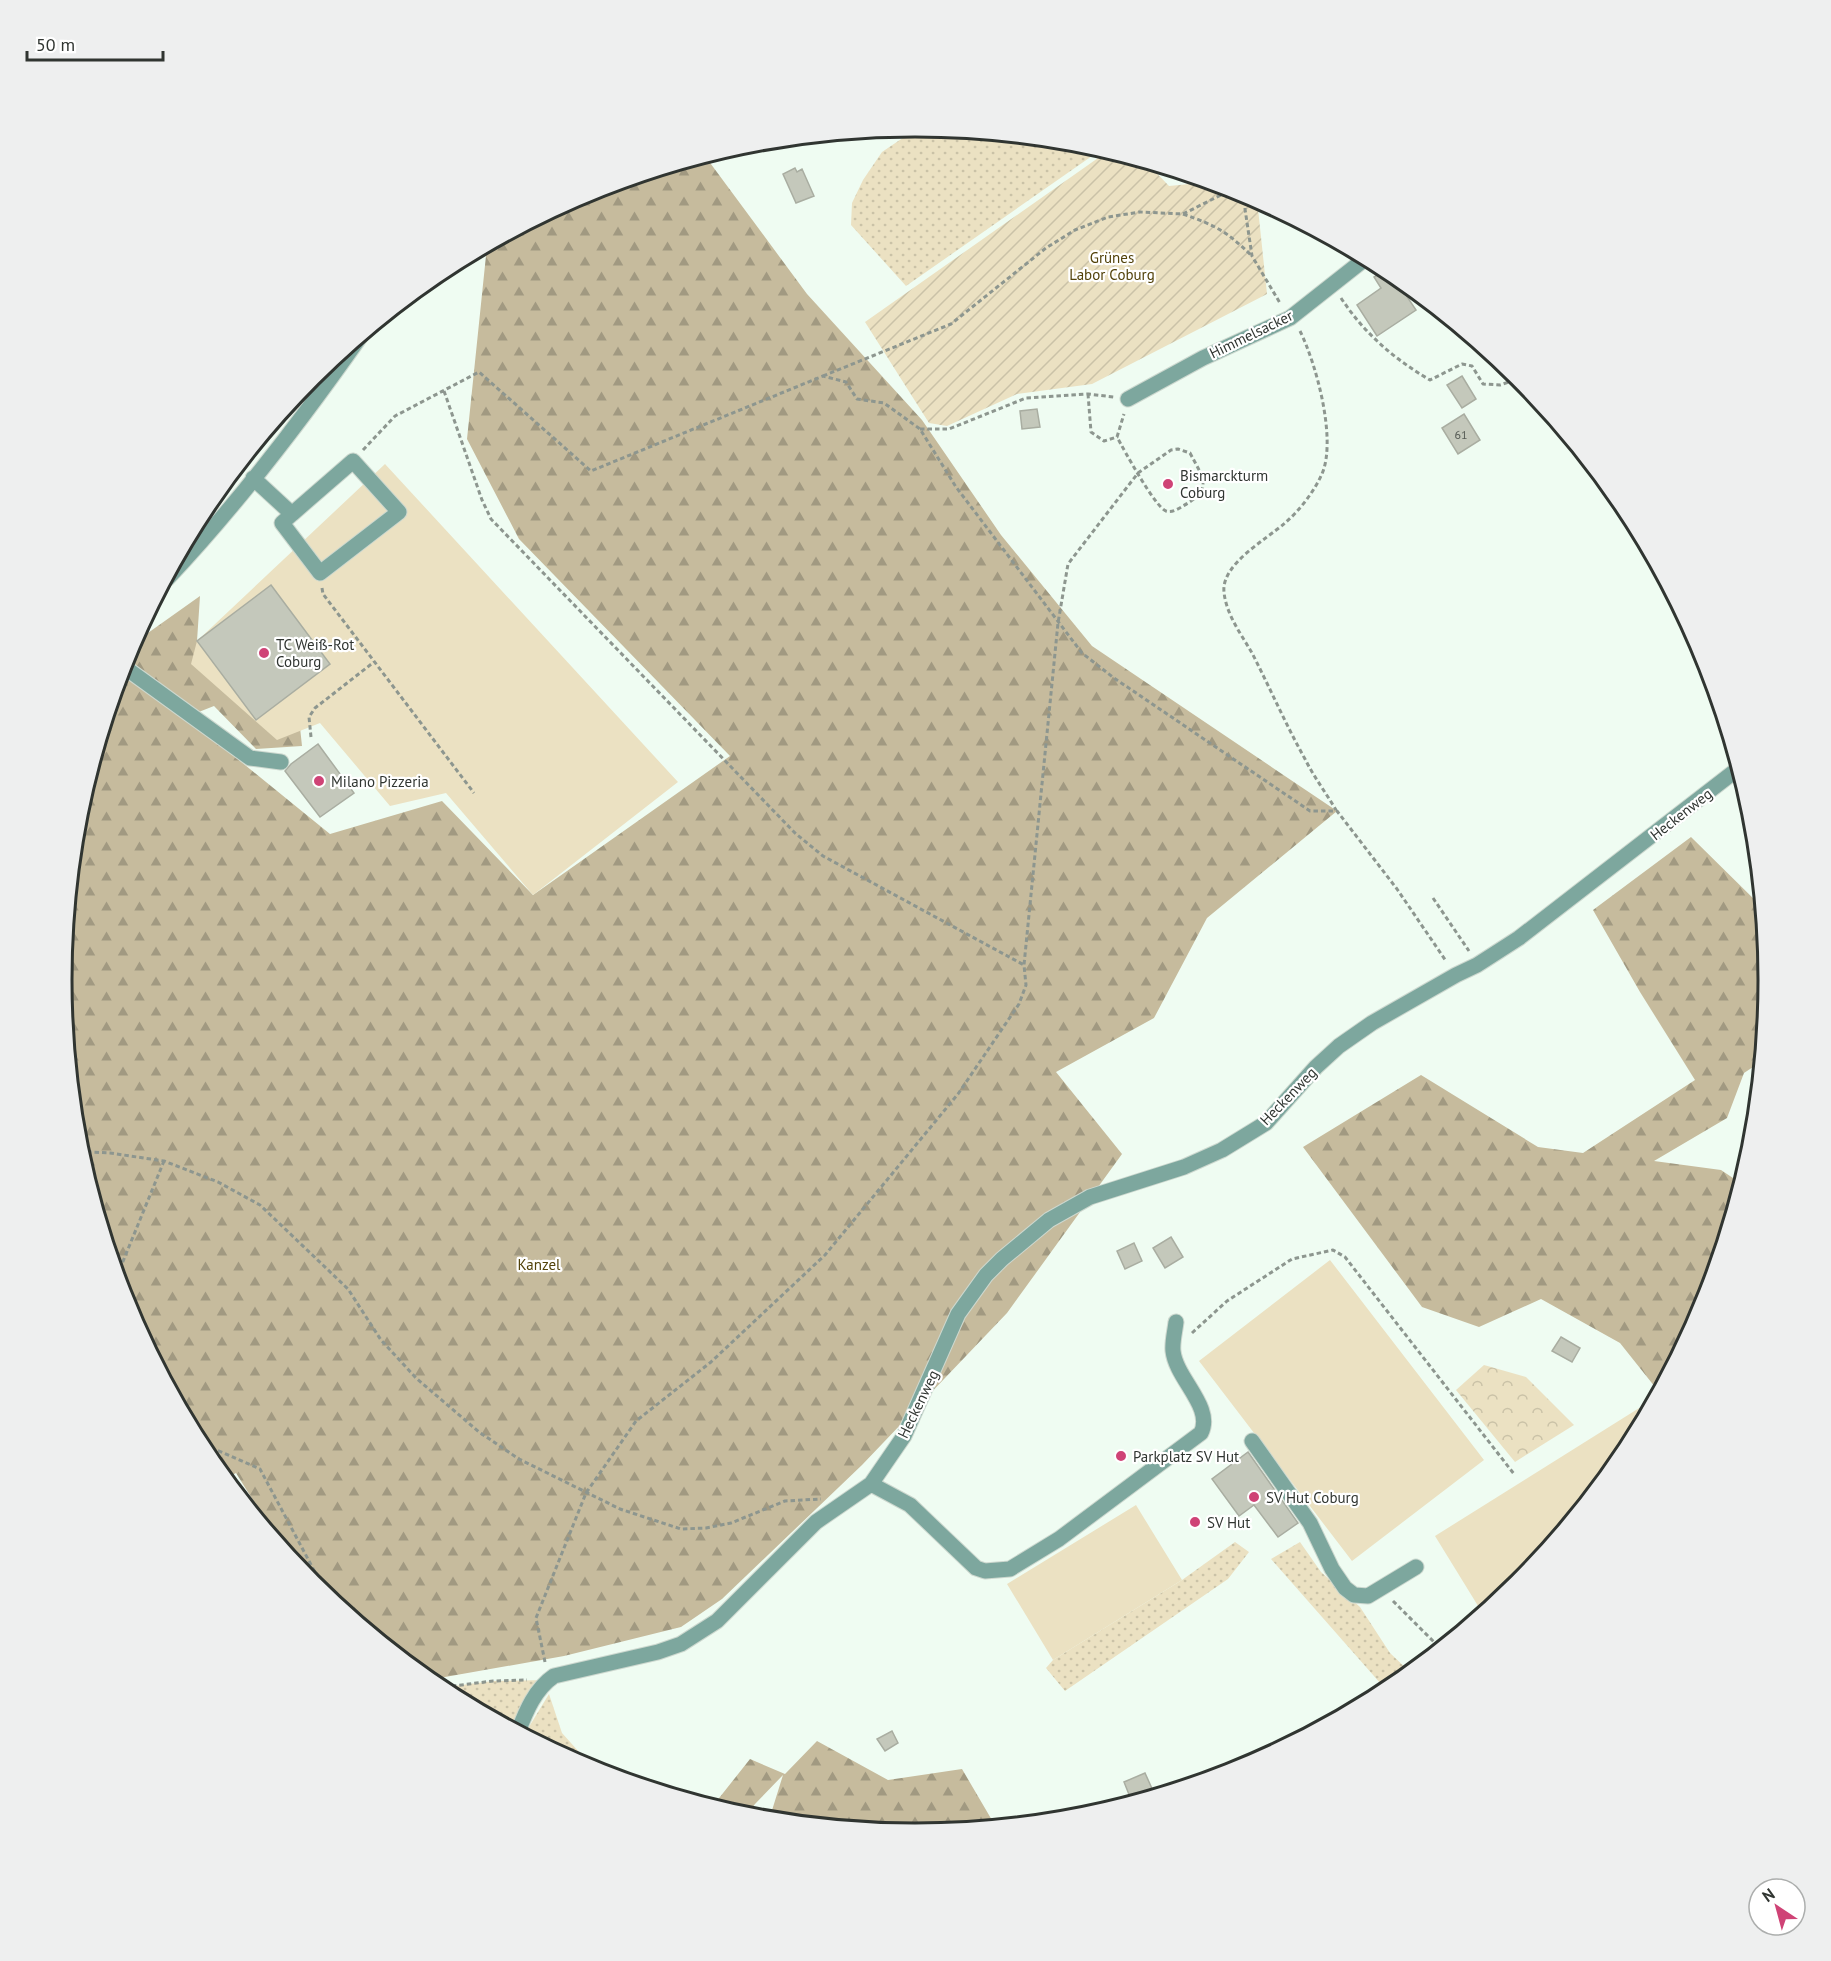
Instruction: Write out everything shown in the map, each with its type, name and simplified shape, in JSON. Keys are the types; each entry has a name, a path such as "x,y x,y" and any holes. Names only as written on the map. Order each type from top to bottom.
{"street":[{"name":"Himmelsacker","path":"1128,399 1203,358 1290,318 1359,263"},
{"path":"184,560 304,417 334,370"},
{"path":"353,461 399,513 320,573 282,523 353,461"},
{"path":"253,478 292,514"},
{"path":"131,672 249,759 281,762"},
{"name":"Heckenweg","path":"549,1680 554,1676 658,1652 681,1644 717,1620 816,1522 872,1484 904,1436 958,1314 986,1275 1002,1258 1049,1220 1090,1197 1184,1167 1222,1150 1266,1123 1316,1067 1339,1046 1372,1023 1477,965 1519,938 1733,773"},
{"path":"872,1484 910,1505 976,1568 985,1571 1010,1569 1059,1539 1201,1433 1205,1418 1202,1409 1181,1375 1173,1351 1176,1322"},
{"path":"1252,1441 1310,1523 1332,1569 1345,1588 1354,1595 1368,1596 1416,1568"},
{"path":"521,1725 531,1701 549,1680"}],"path":[{"path":"1183,214 1221,195"},
{"path":"1245,204 1252,256"},
{"path":"353,461 395,416 478,372 591,471 951,324 1046,248 1075,231 1108,217 1140,212 1183,214 1214,225 1231,236 1252,256 1301,332 1323,398 1327,449 1323,474 1312,493 1287,522 1232,567 1223,591 1232,618 1305,761 1337,811 1397,889 1456,975"},
{"path":"1332,284 1355,319 1410,369 1430,380 1462,364 1472,366 1483,384 1500,385 1510,382"},
{"path":"823,376 846,382 857,399 884,403 920,429 956,487 1082,653 1114,678 1310,811 1337,811"},
{"path":"443,390 482,500 491,519 795,833 823,856 1024,964"},
{"path":"454,1686 549,1680 536,1618 586,1492 636,1421 711,1362 825,1255 958,1094 1019,1004 1026,985 1024,964 1058,623 1068,564 1138,473 1171,450 1178,448 1190,453 1204,484 1197,498 1173,512 1166,511 1159,506 1138,473 1117,437 1128,399 1088,394 1026,398 949,429 920,429"},
{"path":"1088,394 1091,432 1104,441 1117,437"},
{"path":"320,573 323,594 474,793"},
{"path":"311,737 309,717 315,708 374,662"},
{"path":"1433,898 1477,965"},
{"path":"90,1152 164,1161 218,1182 260,1205 348,1289 381,1340 434,1394 479,1432 511,1454 620,1509 681,1529 706,1528 731,1523 785,1501 852,1497"},
{"path":"122,1265 164,1161"},
{"path":"1173,1351 1227,1301 1292,1259 1333,1250 1345,1257 1514,1474"},
{"path":"216,1452 260,1469 316,1573"},
{"path":"1381,1589 1436,1644"}],"green space":[{"path":"904,137 916,137 1026,144 1092,156 906,286 851,225 852,203 863,180 882,152"},
{"name":"Grünes Labor Coburg","path":"1099,158 1156,173 1169,186 1192,184 1258,210 1267,294 1092,384 1017,394 947,426 929,423 865,322"},
{"name":"Kanzel","path":"710,163 807,294 922,420 1001,535 1092,646 1337,811 1207,918 1154,1018 1056,1072 1122,1154 1007,1313 862,1465 722,1599 681,1627 564,1656 441,1678 359,1615 281,1537 260,1511 236,1473 232,1475 214,1449 159,1354 136,1303 117,1252 88,1145 79,1091 72,980 79,870 88,816 117,709 147,634 200,596 197,641 296,690 302,746 256,749 214,706 186,717 330,834 442,801 533,895 730,756 519,539 467,439 486,255 542,224 593,201 644,182"},
{"path":"385,464 678,782 533,895 446,793 390,806 320,723 277,740 191,664 197,641"},
{"path":"1691,837 1755,900 1759,980 1754,1066 1744,1073 1727,1118 1654,1161 1721,1170 1735,1179 1714,1252 1695,1303 1654,1386 1620,1343 1541,1299 1479,1327 1422,1307 1303,1147 1421,1075 1538,1147 1583,1153 1695,1080 1640,992 1593,910"},
{"path":"1330,1260 1484,1460 1352,1561 1199,1361"},
{"path":"1484,1365 1526,1377 1574,1425 1515,1462 1456,1390"},
{"path":"1644,1405 1617,1449 1585,1494 1550,1537 1479,1608 1435,1536"},
{"path":"1136,1505 1182,1580 1053,1660 1007,1584"},
{"path":"1235,1542 1249,1552 1228,1579 1065,1691 1046,1668 1053,1660 1182,1580"},
{"path":"1300,1542 1321,1572 1360,1607 1390,1653 1405,1667 1381,1684 1271,1559"},
{"path":"549,1680 522,1726 454,1686 493,1681"},
{"path":"549,1694 562,1733 582,1755 542,1737 528,1729"},
{"path":"817,1741 888,1780 962,1769 992,1820 916,1824 860,1822 772,1811 783,1775 752,1808 718,1800 750,1759 785,1774"}],"building":[{"path":"795,168 797,172 802,169 814,196 796,203 783,174"},
{"path":"1377,275 1406,294 1416,310 1377,336 1357,305 1381,288 1374,277"},
{"path":"1462,376 1476,399 1462,408 1447,385"},
{"path":"1037,409 1040,427 1022,429 1020,411"},
{"path":"1464,414 1480,440 1458,454 1442,428"},
{"name":"TC Weiß-Rot Coburg","path":"271,585 330,664 256,720 197,641"},
{"name":"Milano Pizzeria","path":"318,744 354,793 320,817 285,771"},
{"path":"1171,1237 1183,1257 1165,1268 1153,1248"},
{"path":"1134,1243 1142,1261 1125,1269 1117,1251"},
{"path":"1561,1337 1580,1348 1572,1362 1552,1351"},
{"name":"SV Hut Coburg","path":"1248,1452 1298,1523 1278,1537 1254,1505 1239,1516 1212,1479"},
{"path":"892,1731 898,1743 885,1751 877,1739"},
{"path":"1145,1773 1152,1789 1130,1796 1124,1782"}],"place":[{"name":"Bismarckturm Coburg","path":"1168,484"},
{"name":"TC Weiß-Rot Coburg","path":"264,653"},
{"name":"Milano Pizzeria","path":"319,781"},
{"name":"Parkplatz SV Hut","path":"1121,1456"},
{"name":"SV Hut Coburg","path":"1254,1497"},
{"name":"SV Hut","path":"1195,1522"}]}
